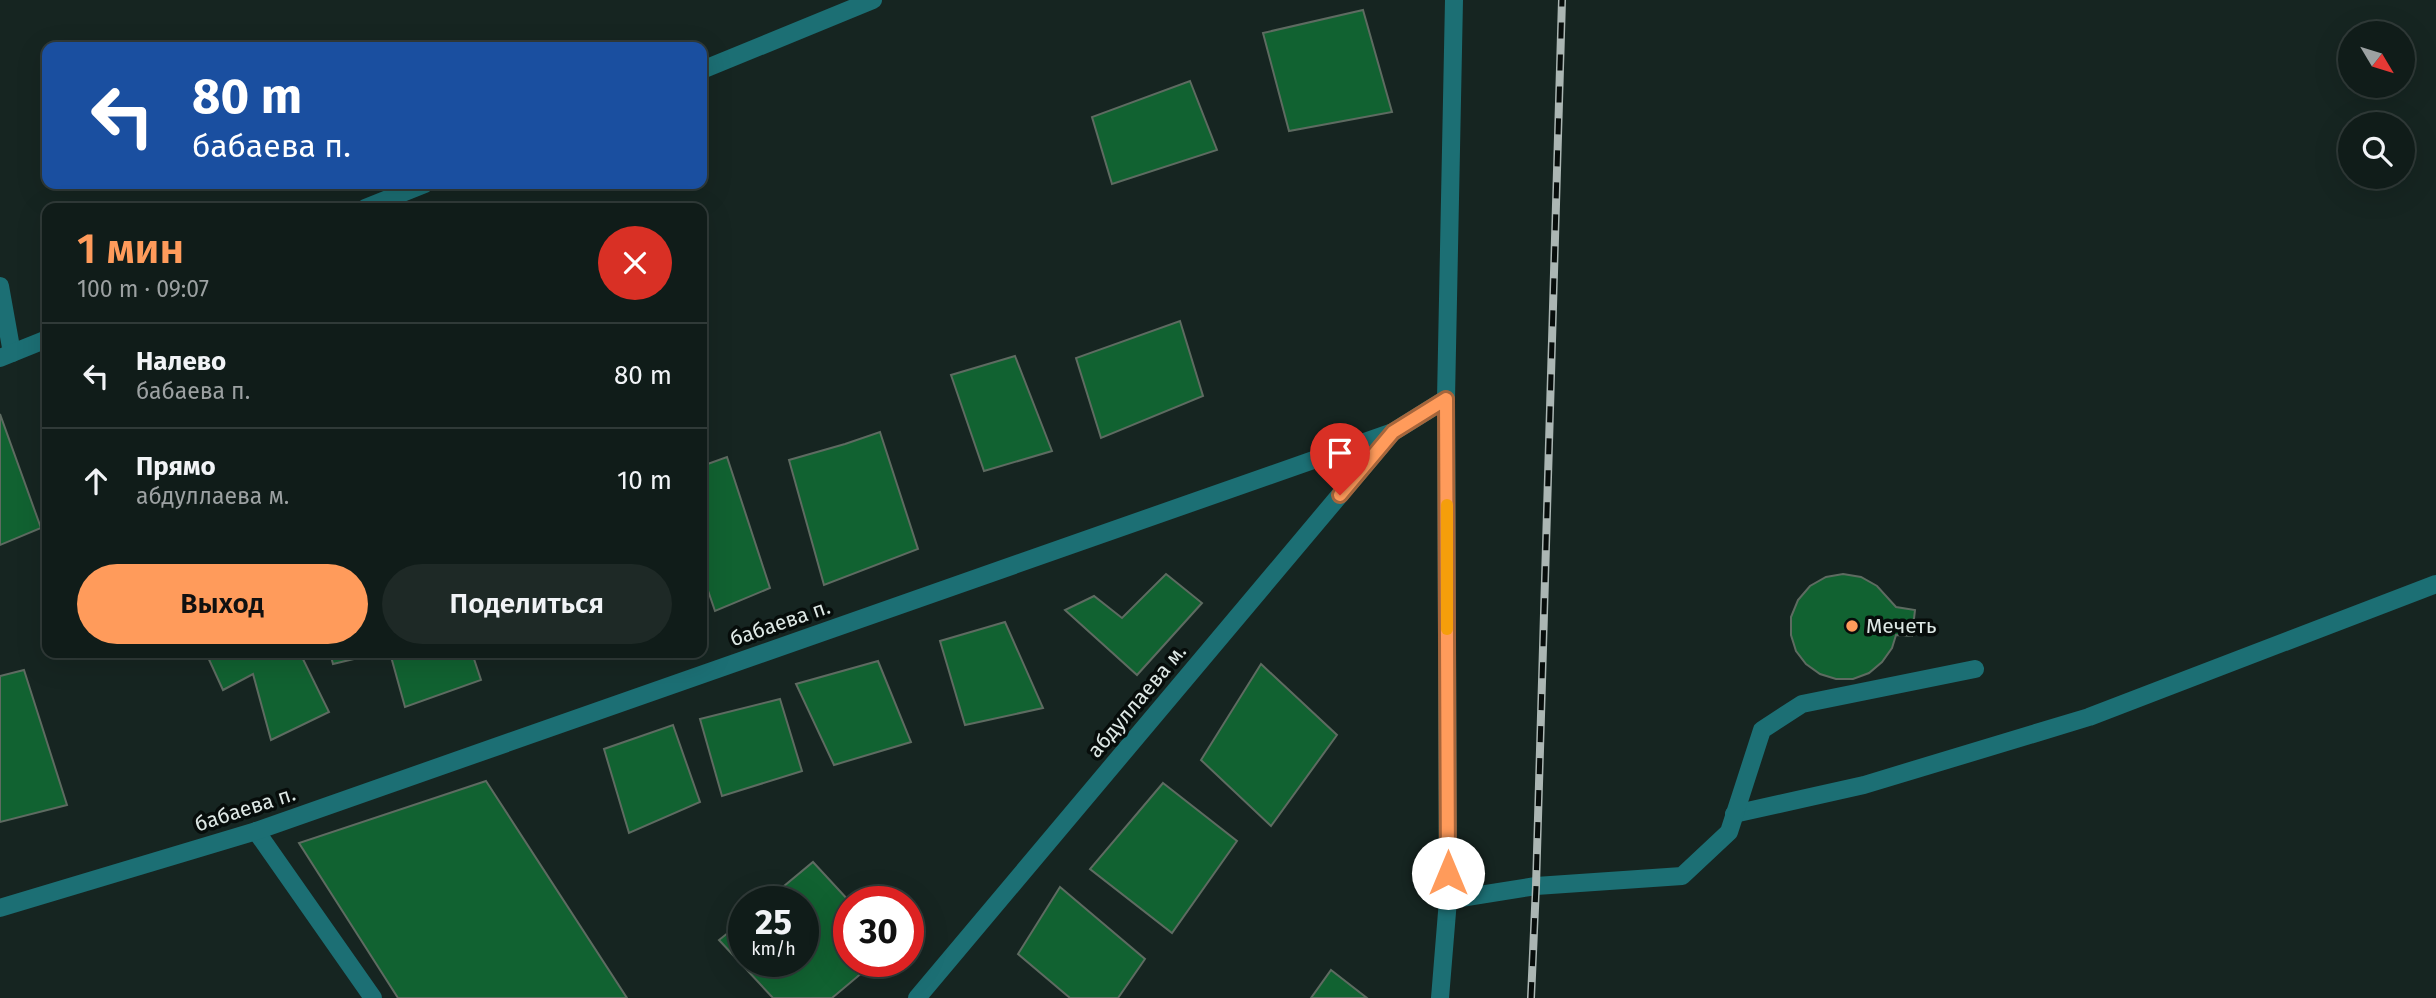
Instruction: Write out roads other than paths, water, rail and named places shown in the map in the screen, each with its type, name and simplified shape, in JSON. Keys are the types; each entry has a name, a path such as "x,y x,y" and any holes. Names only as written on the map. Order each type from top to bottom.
{"street":[{"path":"707,68 873,0"},
{"path":"1440,998 1448,901 1446,399 1454,0"},
{"path":"378,203 412,189"},
{"path":"0,286 6,355 42,341"},
{"name":"бабаева п.","path":"0,908 256,831 1393,432 1446,399"},
{"name":"абдуллаева м.","path":"917,998 1393,432"},
{"path":"1734,814 1864,785 2089,717 2436,583"},
{"path":"1448,901 1536,886 1682,876 1729,832 1762,730 1802,704 1975,669"},
{"path":"256,831 373,998"}],"railway":[{"path":"1531,998 1562,0"}],"place":[{"name":"Мечеть","path":"1852,626"}]}
